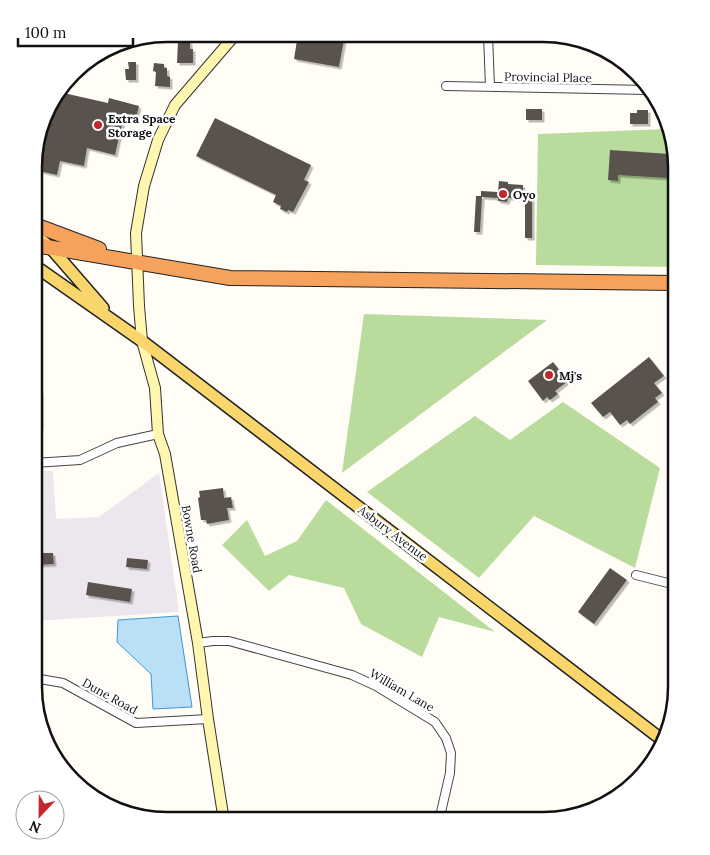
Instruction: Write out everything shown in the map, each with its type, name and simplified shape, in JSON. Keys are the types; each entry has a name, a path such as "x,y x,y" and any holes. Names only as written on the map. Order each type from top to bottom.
{"highway":[{"path":"42,228 138,262"},
{"path":"42,246 230,278 668,283"}],"main road":[{"name":"Asbury Avenue","path":"42,241 103,308 124,328"},
{"name":"Asbury Avenue","path":"42,271 142,341 658,736"}],"street":[{"path":"488,42 490,87"},
{"name":"Bowne Road","path":"223,812 198,644 164,454 158,434 155,388 142,341 136,233 144,186 158,140 175,104 228,43"},
{"name":"Provincial Place","path":"446,86 640,90"},
{"path":"42,462 80,460 117,443 158,434"},
{"path":"636,575 667,582"},
{"name":"William Lane","path":"198,644 220,641 238,643 352,675 376,686 427,716 446,738 451,754 450,773 441,812"},
{"name":"Dune Road","path":"42,679 63,682 136,723 208,719"}],"shaded area":[{"path":"42,471 53,471 56,519 99,517 159,473 179,612 42,621"}],"green space":[{"path":"661,129 668,168 668,267 536,265 538,134"},
{"path":"364,314 547,320 342,473"},
{"path":"563,402 660,468 635,568 534,516 479,578 367,492 475,416 510,440"},
{"path":"326,500 495,632 439,617 422,657 361,624 344,588 289,575 269,591 222,545 247,520 265,556 297,541"}],"water":[{"path":"178,616 192,707 153,709 151,674 117,642 118,620"}],"building":[{"path":"178,43 190,43 190,49 193,49 193,63 177,63"},
{"path":"297,43 343,43 339,67 294,59"},
{"path":"128,62 136,62 136,80 126,80 125,69 129,69"},
{"path":"154,63 164,64 164,68 167,68 167,76 170,77 170,87 155,86 156,72 153,71"},
{"path":"66,94 108,103 109,98 139,106 135,123 123,120 115,155 87,148 84,166 60,161 57,175 42,172 42,168 49,127"},
{"path":"526,109 542,109 542,120 526,120"},
{"path":"637,110 648,110 648,124 630,124 630,113 637,113"},
{"path":"215,118 311,165 304,180 309,182 293,212 280,209 281,206 273,202 276,195 196,156"},
{"path":"610,150 666,154 668,178 618,175 618,181 608,180"},
{"path":"499,181 523,185 523,192 532,192 532,238 525,238 525,199 508,198 507,202 498,201 498,198 482,197 480,232 474,232 476,196 481,196 481,191 498,192"},
{"path":"649,357 664,376 654,383 662,393 655,398 658,402 630,424 627,420 620,425 610,412 603,417 591,403"},
{"name":"Mj's","path":"553,362 568,381 555,391 558,394 550,400 547,397 543,401 528,381"},
{"path":"223,488 224,498 231,497 233,508 227,508 229,520 207,524 206,520 201,520 199,491"},
{"path":"42,553 53,553 54,564 42,565"},
{"path":"127,558 148,560 147,569 126,567"},
{"path":"610,568 627,580 594,624 578,612"},
{"path":"88,582 132,589 130,602 86,595"}],"place":[{"name":"Extra Space Storage","path":"98,125"},
{"name":"Oyo","path":"503,194"},
{"name":"Mj's","path":"549,375"}]}
